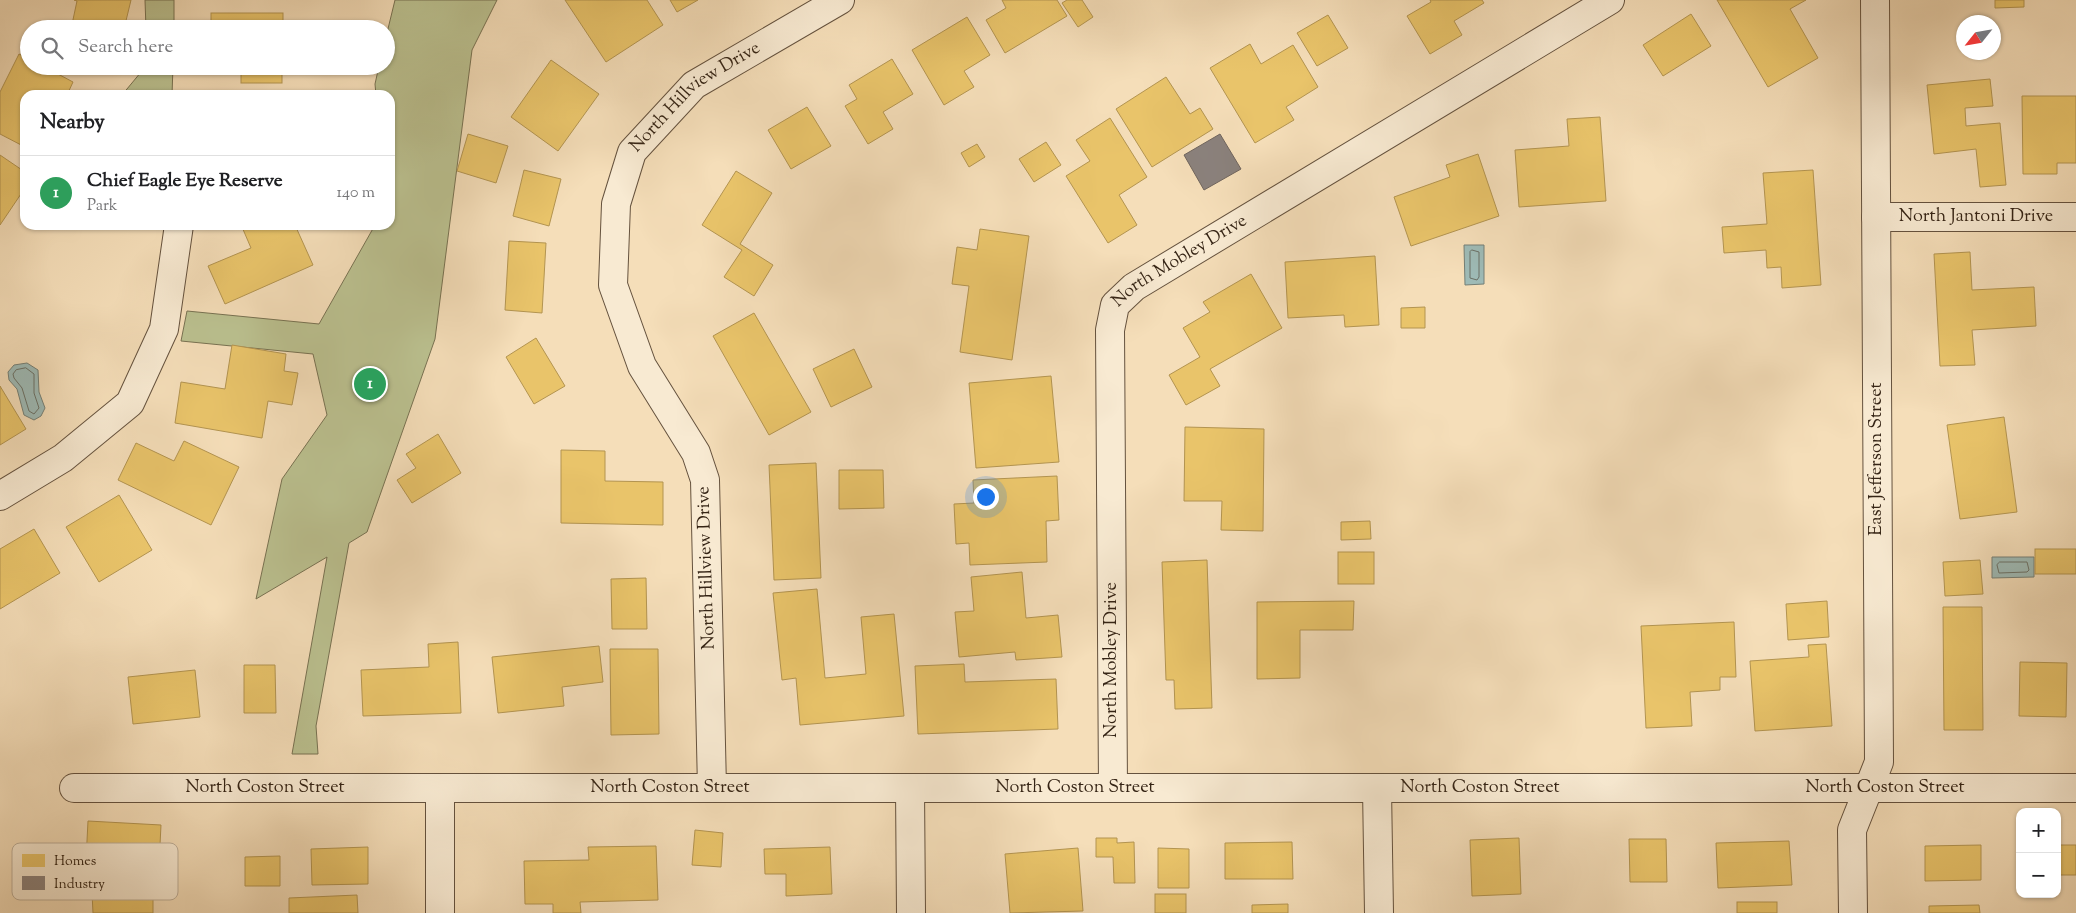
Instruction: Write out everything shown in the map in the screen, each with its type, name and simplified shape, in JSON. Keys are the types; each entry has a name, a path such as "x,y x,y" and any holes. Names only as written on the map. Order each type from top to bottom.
{"street":[{"name":"North Hillview Drive","path":"712,788 705,480 696,453 642,366 613,284 616,204 632,152 694,85 840,0"},
{"name":"North Mobley Drive","path":"1113,788 1110,330 1115,305 1134,287 1610,0"},
{"name":"East Jefferson Street","path":"1853,913 1852,830 1879,762 1875,0"},
{"name":"North Jantoni Drive","path":"1876,217 2076,217"},
{"path":"0,496 64,458 130,403 164,329 178,230"},
{"name":"North Coston Street","path":"74,788 2076,788"},
{"path":"440,788 440,913"},
{"path":"910,788 911,913"},
{"path":"1378,788 1379,913"}],"green space":[{"path":"145,0 174,0 174,20 146,20"},
{"path":"395,0 497,0 472,50 435,339 367,532 349,543 316,726 318,754 292,754 327,557 256,599 282,479 327,415 313,354 181,341 187,311 319,324 372,230 395,230 395,90 376,90 375,84 377,75 395,75 395,20 390,20"},
{"path":"139,75 173,75 172,90 126,90"}],"water":[{"path":"1464,245 1484,245 1484,284 1465,285"},
{"path":"27,363 38,370 39,392 45,408 41,416 34,420 24,415 17,389 9,380 8,372 14,365"},
{"path":"1992,557 2034,557 2034,577 1992,578"}],"building: Homes":[{"path":"74,0 131,0 126,20 73,20 77,1"},
{"path":"565,0 647,0 663,25 606,62"},
{"path":"670,0 698,0 677,12"},
{"path":"1002,0 1057,0 1067,16 1005,53 986,20 1006,8"},
{"path":"1067,0 1082,0 1093,17 1078,27 1062,3"},
{"path":"1430,0 1482,0 1484,3 1454,21 1462,35 1430,54 1407,16 1431,2"},
{"path":"1717,0 1806,0 1790,9 1818,58 1768,87"},
{"path":"1995,0 2024,0 2024,7 1995,8"},
{"path":"211,13 283,13 283,20 211,20"},
{"path":"1691,14 1711,46 1663,76 1643,45"},
{"path":"1328,15 1348,48 1317,66 1297,33"},
{"path":"967,17 990,55 964,71 974,87 944,105 912,50"},
{"path":"1250,44 1261,64 1293,45 1318,87 1286,107 1294,120 1255,143 1210,68"},
{"path":"19,54 20,75 60,75 73,82 69,90 20,90 20,144 0,134 0,92"},
{"path":"892,59 913,94 883,112 893,129 868,144 845,106 857,99 849,85"},
{"path":"551,60 599,94 558,151 511,117"},
{"path":"241,75 282,75 282,83 241,83"},
{"path":"1166,77 1190,114 1200,108 1213,129 1152,167 1116,109"},
{"path":"1990,79 1993,106 1965,108 1966,126 2000,123 2006,185 1980,187 1976,149 1934,154 1927,85"},
{"path":"2022,96 2076,96 2076,163 2057,163 2057,174 2023,174"},
{"path":"807,107 831,146 791,169 768,130"},
{"path":"1600,117 1606,201 1519,207 1515,150 1569,146 1567,119"},
{"path":"1110,118 1147,177 1119,195 1137,225 1108,243 1066,176 1090,161 1076,140"},
{"path":"468,134 508,146 496,183 457,171"},
{"path":"1046,142 1061,165 1034,182 1019,159"},
{"path":"977,144 985,157 969,167 961,153"},
{"path":"1478,154 1499,216 1411,246 1394,197 1450,177 1446,165"},
{"path":"0,155 20,169 20,195 0,225"},
{"path":"524,170 561,179 549,226 513,216"},
{"path":"1813,170 1821,285 1782,288 1781,267 1767,268 1766,250 1724,253 1722,227 1767,224 1763,173"},
{"path":"736,171 772,193 740,244 773,265 754,296 724,277 742,250 702,225"},
{"path":"980,229 1029,236 1012,360 960,352 969,286 952,284 957,247 977,250"},
{"path":"243,230 297,230 313,265 225,304 208,266 251,248"},
{"path":"509,241 546,243 542,313 505,310"},
{"path":"1970,252 1972,290 2034,287 2036,326 1972,330 1975,365 1940,366 1934,254"},
{"path":"1375,256 1379,325 1345,327 1344,315 1288,318 1285,262"},
{"path":"1251,274 1282,328 1210,369 1220,386 1186,405 1169,375 1200,357 1183,328 1210,312 1203,302"},
{"path":"1425,307 1425,328 1401,328 1401,308"},
{"path":"754,313 811,412 769,435 713,336"},
{"path":"536,338 565,386 534,404 506,357"},
{"path":"232,345 286,354 284,371 298,373 292,405 268,401 262,438 175,423 181,382 225,389"},
{"path":"854,349 872,387 831,407 813,369"},
{"path":"1051,376 1059,462 976,468 969,383"},
{"path":"0,386 26,429 0,445"},
{"path":"2004,417 2017,512 1960,519 1947,425"},
{"path":"1185,427 1264,429 1263,531 1221,530 1222,501 1184,501"},
{"path":"438,434 461,473 412,503 397,480 416,468 406,454"},
{"path":"184,441 239,467 211,525 118,480 136,443 174,461"},
{"path":"561,450 605,451 605,481 663,482 663,525 561,523"},
{"path":"816,463 821,578 774,580 769,465"},
{"path":"839,470 883,470 884,508 839,509"},
{"path":"1057,476 1059,520 1046,521 1047,562 970,565 969,543 956,544 954,504 974,503 973,480"},
{"path":"119,495 152,550 99,582 66,527"},
{"path":"1370,521 1371,539 1341,540 1341,522"},
{"path":"34,529 60,573 0,609 0,549"},
{"path":"2035,549 2076,549 2076,574 2035,574"},
{"path":"1338,552 1374,552 1374,584 1338,584"},
{"path":"1207,560 1212,708 1175,709 1174,680 1166,680 1162,562"},
{"path":"1980,560 1983,594 1945,596 1943,562"},
{"path":"1022,572 1026,618 1058,615 1062,657 1016,660 1015,652 959,657 955,612 974,611 971,577"},
{"path":"646,578 647,629 612,629 611,579"},
{"path":"817,589 825,678 866,674 861,617 894,614 904,716 800,725 796,678 782,680 773,593"},
{"path":"1354,601 1353,630 1300,630 1300,678 1257,679 1257,602"},
{"path":"1827,601 1829,637 1788,640 1786,604"},
{"path":"1943,607 1982,607 1983,730 1944,730"},
{"path":"1734,622 1736,677 1720,677 1720,690 1690,692 1692,726 1646,728 1641,626"},
{"path":"458,642 461,713 363,716 361,670 429,667 428,644"},
{"path":"1826,644 1832,726 1755,731 1750,661 1809,657 1808,645"},
{"path":"599,646 603,682 562,687 564,706 498,713 492,657"},
{"path":"610,649 658,649 659,734 611,735"},
{"path":"2020,662 2067,663 2066,717 2019,716"},
{"path":"964,664 965,682 1056,679 1058,729 918,734 915,666"},
{"path":"244,665 275,665 276,713 244,713"},
{"path":"195,670 200,717 133,724 128,677"},
{"path":"88,821 161,825 160,843 87,843"},
{"path":"695,830 723,833 721,867 692,865"},
{"path":"1096,838 1117,838 1117,843 1134,842 1135,883 1114,883 1113,857 1096,857"},
{"path":"1519,838 1521,894 1472,896 1470,840"},
{"path":"1629,839 1666,839 1667,882 1630,882"},
{"path":"1789,841 1792,885 1718,888 1716,843"},
{"path":"1292,842 1293,879 1225,879 1225,843"},
{"path":"1981,845 1981,880 1925,881 1925,846"},
{"path":"2061,845 2076,845 2076,875 2061,875"},
{"path":"656,846 658,900 580,902 581,913 553,913 553,904 525,904 524,861 589,860 588,847"},
{"path":"368,847 368,884 312,885 311,849"},
{"path":"830,847 832,894 786,896 786,874 765,874 764,849"},
{"path":"1078,848 1083,911 1010,913 1005,854"},
{"path":"1158,848 1189,849 1189,888 1158,888"},
{"path":"280,856 280,886 245,886 245,857"},
{"path":"1155,894 1186,894 1186,913 1155,913"},
{"path":"357,895 358,913 289,913 289,898"},
{"path":"92,900 153,900 153,913 93,913"},
{"path":"1737,902 1777,902 1777,913 1737,913"},
{"path":"1288,904 1288,913 1252,913 1252,905"},
{"path":"1979,905 1980,913 1929,913 1929,906"}],"building: Industry":[{"path":"1220,134 1241,169 1204,190 1184,155"}],"place":[{"name":"Chief Eagle Eye Reserve","path":"370,384"}]}
